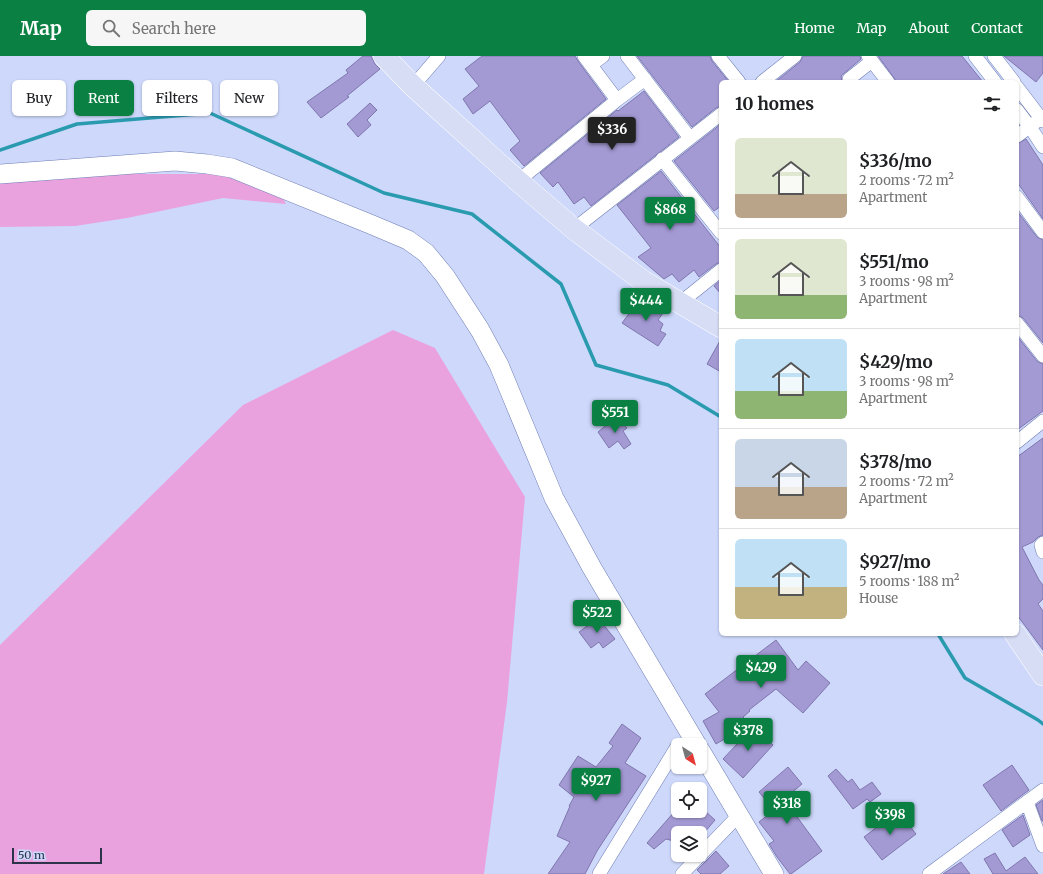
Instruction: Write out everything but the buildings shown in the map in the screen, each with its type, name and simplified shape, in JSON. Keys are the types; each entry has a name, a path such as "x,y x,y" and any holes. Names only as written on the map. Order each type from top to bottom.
{"main road":[{"path":"384,56 413,86 518,181 574,229 643,281 719,326"},
{"path":"0,174 175,161 232,168 408,240 426,253 445,276 483,336 499,366 554,498 683,738"},
{"path":"1016,636 1043,674"},
{"path":"707,762 774,874"}],"street":[{"path":"413,86 439,56"},
{"path":"602,56 587,61 617,100"},
{"path":"627,56 690,138"},
{"path":"718,56 737,80"},
{"path":"765,80 795,56"},
{"path":"975,56 993,80"},
{"path":"994,56 1012,80"},
{"path":"850,80 870,59 886,80"},
{"path":"518,181 645,79"},
{"path":"1019,90 1042,120 1019,135"},
{"path":"1019,113 1043,147"},
{"path":"574,229 719,116"},
{"path":"662,159 717,219"},
{"path":"1019,200 1043,232"},
{"path":"680,303 719,272"},
{"path":"1019,326 1043,356"},
{"path":"1019,440 1043,421"},
{"path":"1043,544 1041,545 1043,552"},
{"path":"599,874 671,763"},
{"path":"929,874 1043,790"},
{"path":"1027,802 1043,846"},
{"path":"682,874 739,815"}],"shaded area":[{"path":"113,174 220,174 283,198 286,204 223,198 127,218 75,226 0,227 0,183"},
{"path":"393,330 435,348 525,497 507,702 484,874 0,874 0,645 243,405"}],"waterway":[{"path":"0,150 77,124 210,113 384,193 472,214 561,284 596,365 668,385 719,416"},
{"path":"939,636 965,678 1043,724"}]}
